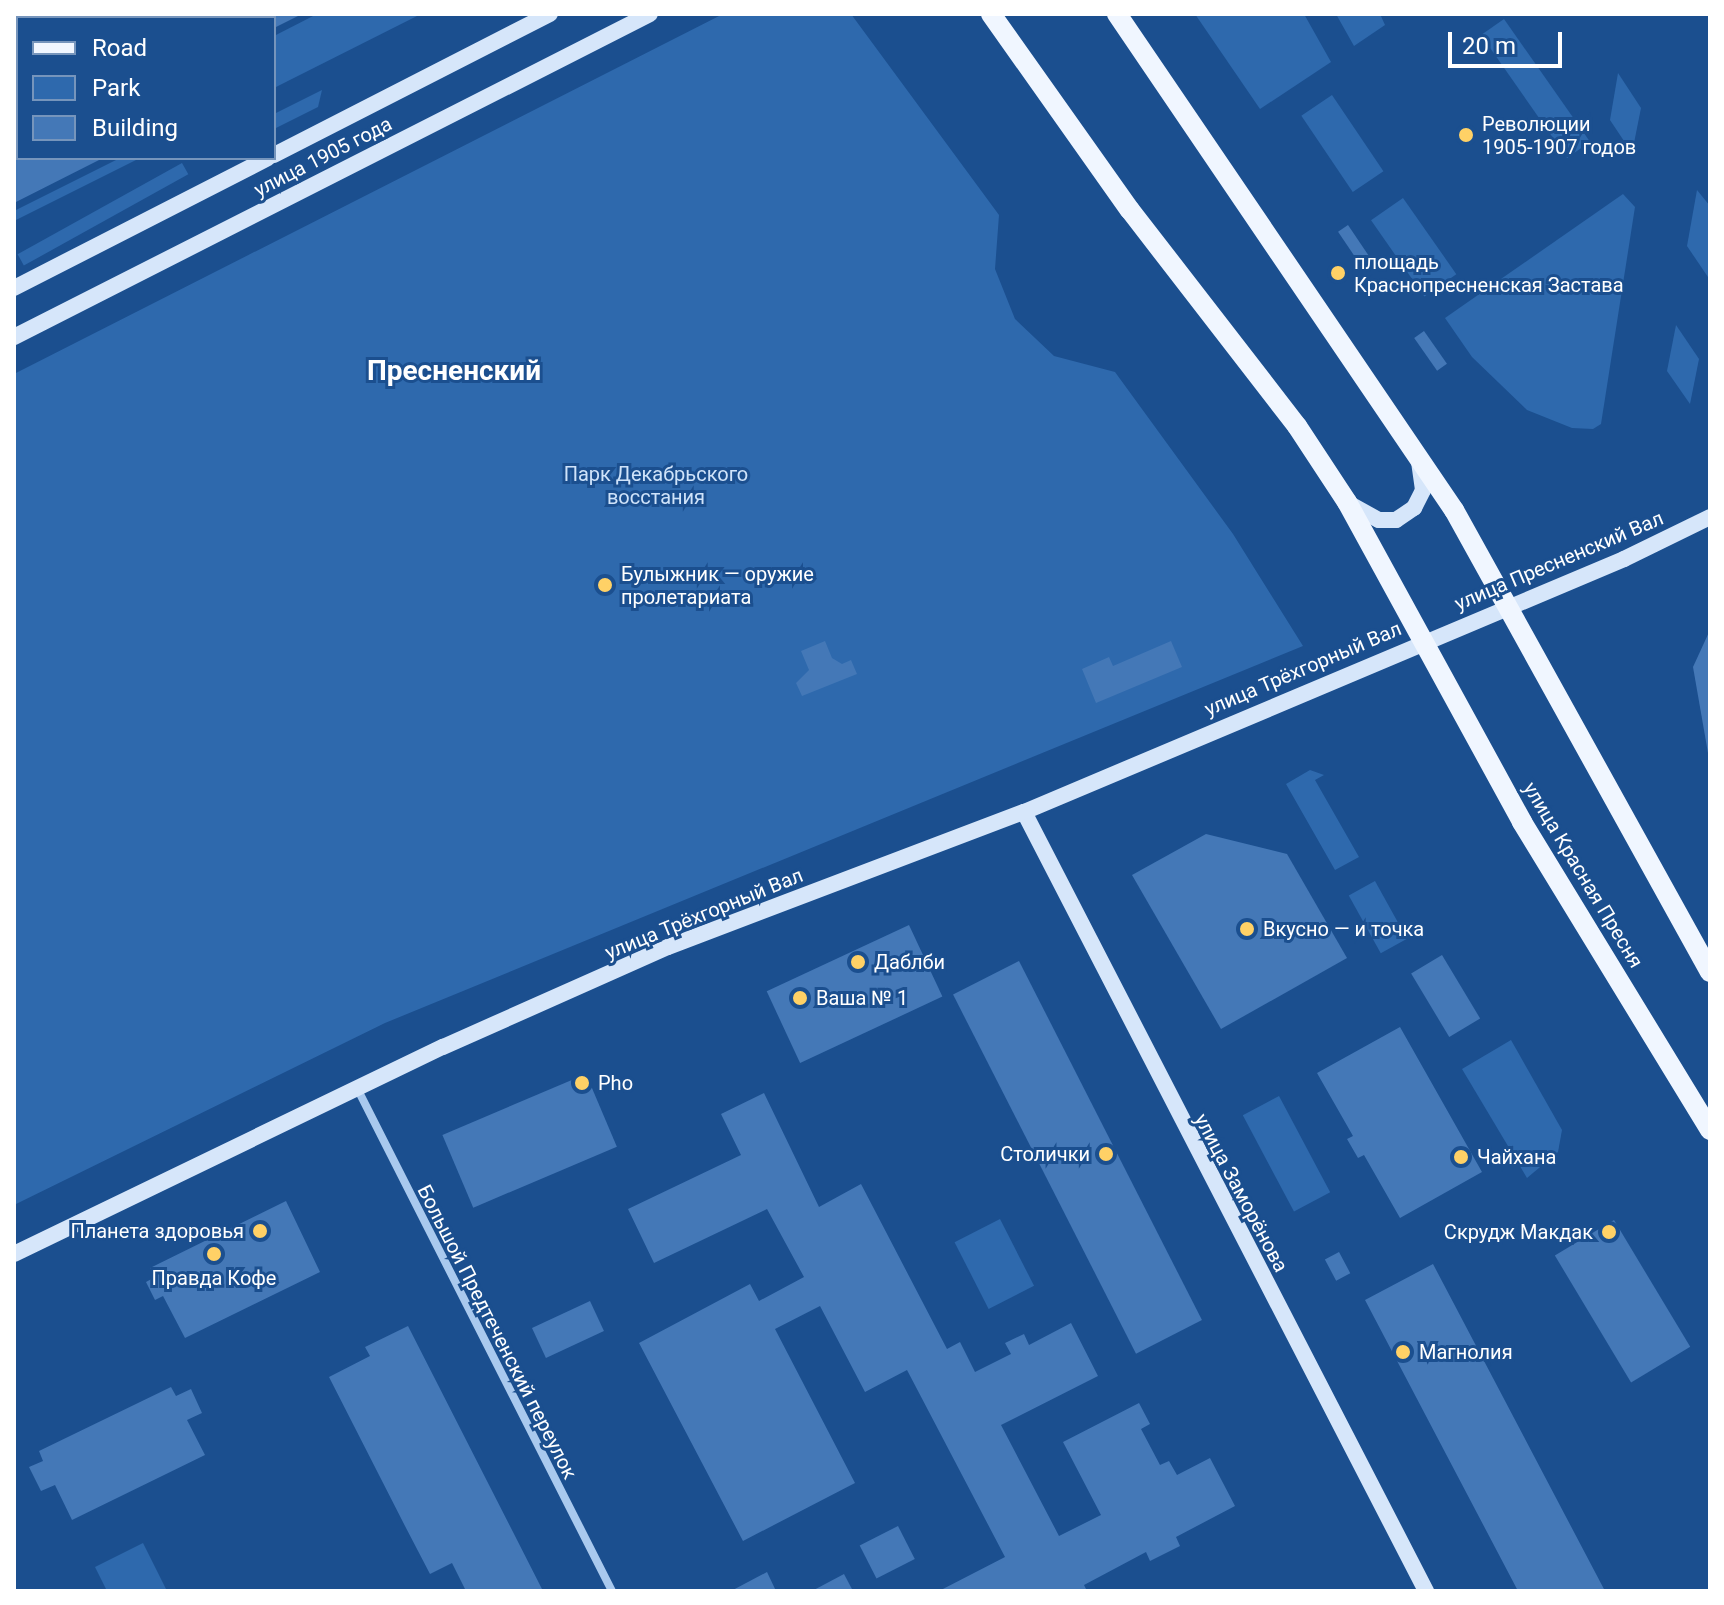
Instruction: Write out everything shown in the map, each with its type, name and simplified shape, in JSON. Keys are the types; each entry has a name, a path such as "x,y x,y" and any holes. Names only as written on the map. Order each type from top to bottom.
{"main road":[{"name":"улица 1905 года","path":"276,154 550,14"},
{"name":"улица 1905 года","path":"14,337 650,14"},
{"path":"991,14 1130,210 1297,426 1347,502 1422,640"},
{"path":"1003,14 1007,38"},
{"path":"1120,16 1416,453 1506,605 1710,972"},
{"name":"улица 1905 года","path":"14,288 264,160"},
{"path":"1347,502 1379,520 1396,520 1414,508 1423,481 1416,453"},
{"name":"улица Пресненский Вал","path":"1422,640 1624,559 1710,517"},
{"name":"улица Трёхгорный Вал","path":"14,1254 357,1087 668,947 1024,812 1422,640"},
{"name":"улица Красная Пресня","path":"1422,640 1522,822 1710,1130"},
{"name":"улица Заморёнова","path":"1024,812 1426,1591"}],"street":[{"name":"Большой Предтеченский переулок","path":"357,1087 612,1591"}],"green space":[{"path":"317,14 421,14 276,87 276,35"},
{"name":"Парк Декабрьского восстания","path":"723,14 851,14 999,215 995,269 1015,319 1054,356 1115,372 1233,534 1303,646 385,1023 14,1205 14,374"},
{"path":"1195,14 1304,14 1331,62 1260,109"},
{"path":"1336,14 1380,14 1385,25 1354,46"},
{"path":"1504,19 1590,142 1567,158 1481,35"},
{"path":"1618,73 1641,108 1632,153 1610,120"},
{"path":"322,90 318,107 276,128 276,113"},
{"path":"1332,95 1383,171 1353,192 1301,116"},
{"path":"116,160 136,160 14,221 14,211"},
{"path":"182,163 188,174 24,266 18,254"},
{"path":"1697,190 1710,206 1710,280 1687,246"},
{"path":"1623,194 1635,207 1601,424 1593,429 1572,428 1527,410 1472,357 1445,318"},
{"path":"1403,198 1456,274 1424,297 1371,220"},
{"path":"1676,325 1699,359 1690,404 1667,371"},
{"path":"1310,770 1324,775 1315,780 1359,857 1335,870 1286,784"},
{"path":"1375,881 1407,939 1381,953 1349,896"},
{"path":"1511,1040 1562,1130 1558,1152 1527,1178 1462,1069"},
{"path":"1279,1096 1330,1192 1294,1211 1243,1115"},
{"path":"1000,1219 1034,1286 989,1309 955,1242"},
{"path":"143,1543 167,1591 107,1591 95,1567"}],"building":[{"path":"14,14 302,14 276,27 276,16 16,16 16,160 99,160 14,203"},
{"path":"1348,225 1370,258 1360,265 1338,232"},
{"path":"1424,331 1447,364 1437,371 1414,338"},
{"path":"1710,630 1710,753 1708,753 1693,667"},
{"path":"825,641 832,658 842,664 851,660 857,674 802,696 796,683 809,670 801,651"},
{"path":"1171,641 1182,667 1096,703 1082,669 1109,657 1113,666"},
{"name":"Вкусно — и точка","path":"1206,834 1287,854 1347,958 1221,1029 1132,875"},
{"path":"909,925 942,997 800,1063 767,991"},
{"path":"1442,955 1480,1018 1449,1037 1411,974"},
{"path":"1019,961 1202,1320 1136,1354 953,995"},
{"path":"1400,1027 1482,1172 1400,1218 1364,1155 1358,1158 1347,1139 1353,1136 1317,1073"},
{"path":"586,1074 617,1147 473,1208 442,1135"},
{"path":"764,1093 819,1207 861,1184 947,1349 960,1342 975,1372 1011,1354 1005,1343 1024,1334 1029,1345 1071,1323 1098,1376 1001,1425 1059,1536 1101,1515 1063,1442 1139,1403 1150,1424 1141,1429 1160,1465 1169,1461 1177,1475 1210,1458 1235,1506 1176,1537 1180,1546 1150,1561 1146,1552 1084,1585 1087,1591 939,1591 1005,1557 907,1370 865,1392 820,1306 775,1329 855,1483 743,1541 639,1343 750,1284 759,1301 804,1277 767,1209 654,1263 628,1209 741,1155 721,1114"},
{"path":"286,1201 320,1272 185,1338 163,1296 155,1300 146,1282 155,1277 150,1268"},
{"path":"1614,1220 1690,1347 1631,1382 1555,1256"},
{"path":"1339,1252 1350,1273 1336,1281 1325,1260"},
{"path":"1433,1264 1605,1591 1518,1591 1365,1300"},
{"path":"590,1301 604,1331 546,1358 532,1328"},
{"path":"408,1326 543,1591 466,1591 452,1563 430,1574 329,1377 370,1356 365,1347"},
{"path":"171,1387 176,1396 191,1389 202,1413 187,1420 205,1455 72,1520 55,1485 41,1491 29,1467 43,1461 39,1451"},
{"path":"898,1526 915,1559 876,1578 860,1546"},
{"path":"767,1572 776,1591 731,1591"},
{"path":"844,1574 853,1591 812,1591"}],"place":[{"name":"Революции 1905-1907 годов","path":"1466,135"},
{"name":"площадь Краснопресненская Застава","path":"1338,273"},
{"name":"Булыжник — оружие пролетариата","path":"605,585"},
{"name":"Вкусно — и точка","path":"1247,929"},
{"name":"Даблби","path":"858,962"},
{"name":"Ваша № 1","path":"800,998"},
{"name":"Pho","path":"582,1083"},
{"name":"Столички","path":"1106,1154"},
{"name":"Чайхана","path":"1461,1157"},
{"name":"Планета здоровья","path":"260,1231"},
{"name":"Скрудж Макдак","path":"1609,1232"},
{"name":"Правда Кофе","path":"214,1254"},
{"name":"Магнолия","path":"1403,1352"}],"district":[{"name":"Пресненский","path":"454,371"}]}
